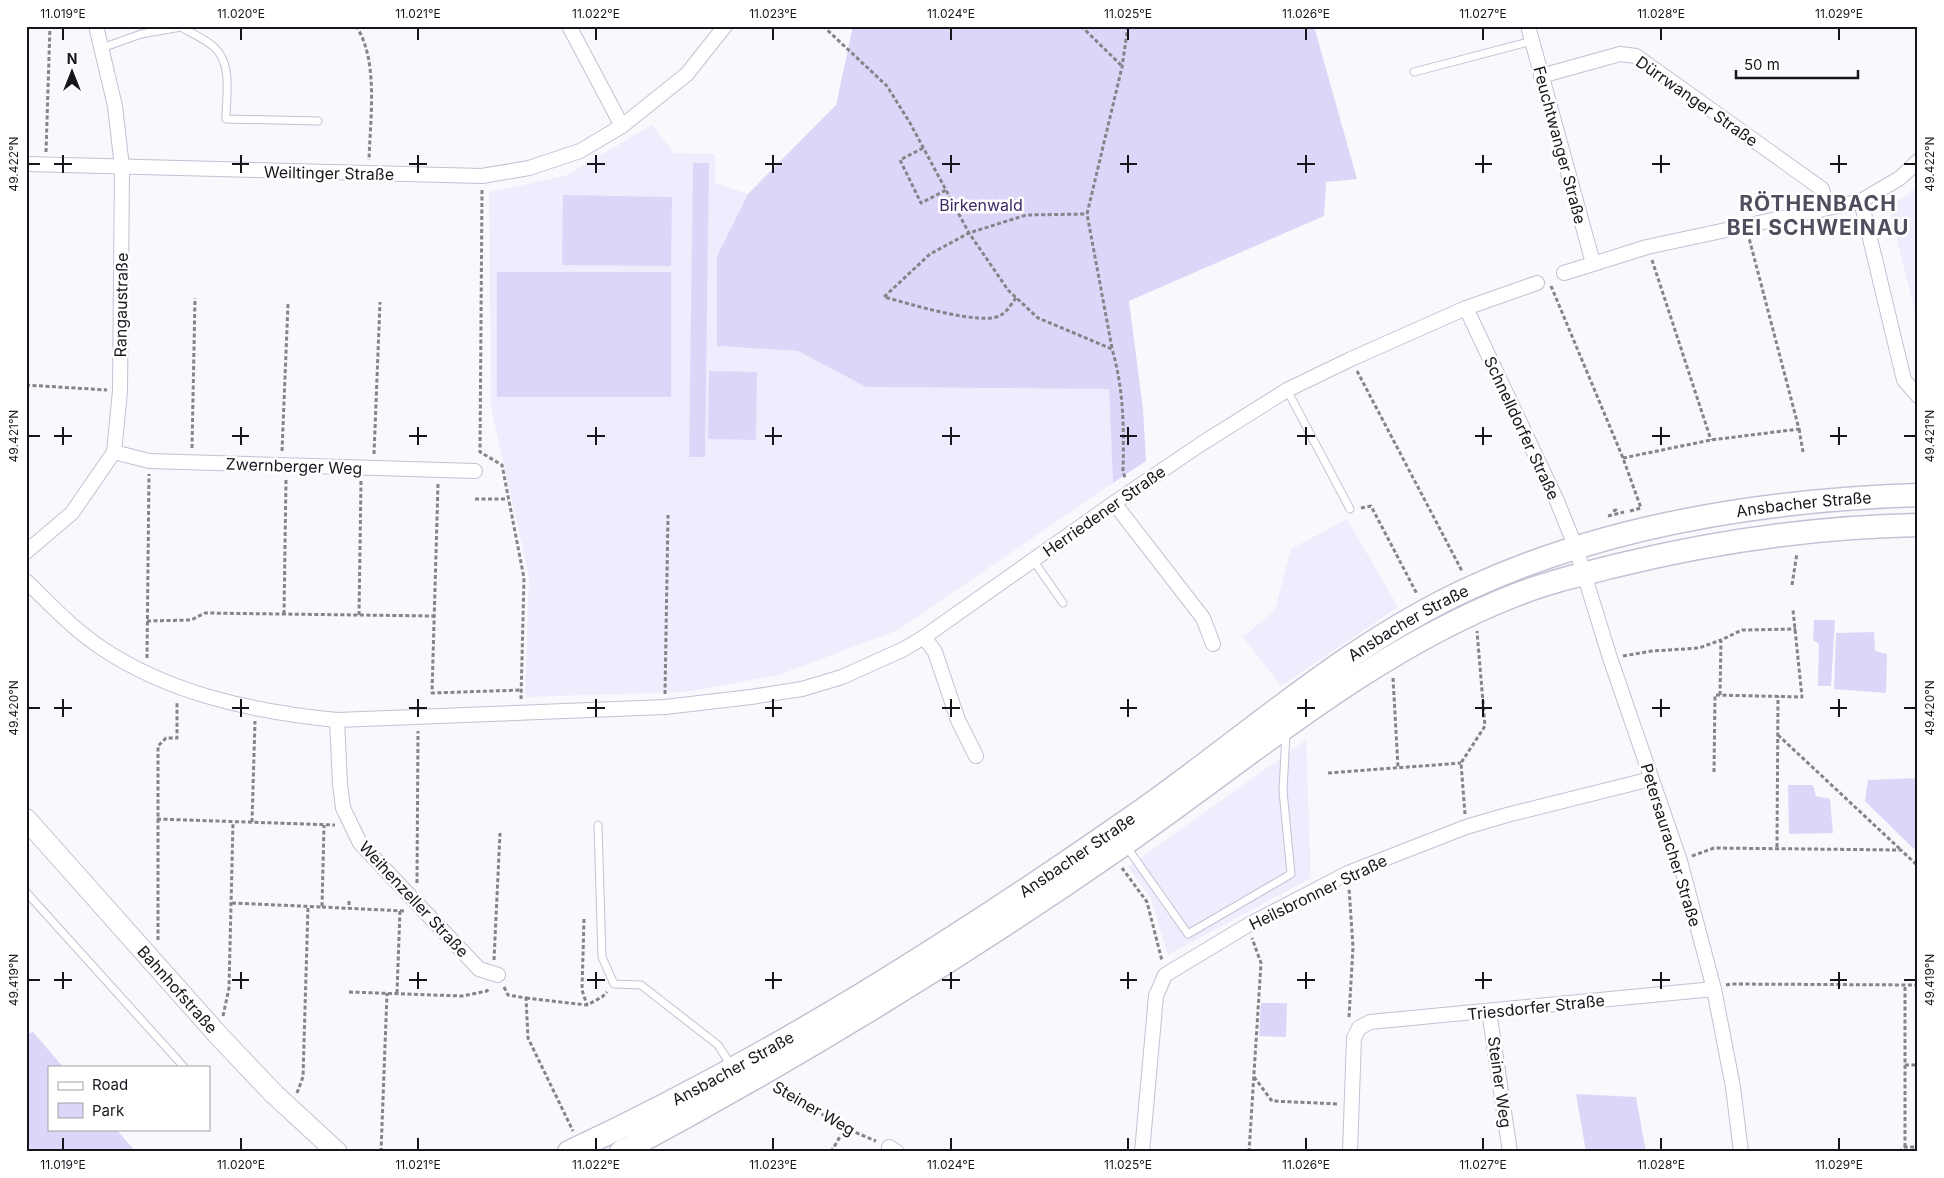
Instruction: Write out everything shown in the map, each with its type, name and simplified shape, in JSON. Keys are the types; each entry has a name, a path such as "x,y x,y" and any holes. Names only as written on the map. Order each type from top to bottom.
{"main road":[{"name":"Ansbacher Straße","path":"575,1149 733,1070 956,937 1025,892 1143,809 1325,673 1370,642 1426,610 1470,588 1538,561 1626,534 1727,514 1821,501 1918,495"},
{"name":"Ansbacher Straße","path":"621,1152 842,1028 960,955 1118,848 1286,725 1348,683 1392,656 1476,612 1533,588 1682,550 1750,538 1867,526 1918,525"},
{"name":"Bahnhofstraße","path":"26,819 219,1036 291,1110 337,1152"}],"street":[{"name":"Rangaustraße","path":"26,552 72,513 114,452 120,391 122,167 115,106 96,26"},
{"path":"569,26 622,126"},
{"name":"Weiltinger Straße","path":"26,164 482,176 529,168 580,150 622,126 687,74 725,26"},
{"name":"Feuchtwanger Straße","path":"1528,26 1593,264"},
{"name":"Dürrwanger Straße","path":"1542,76 1620,54 1636,56 1822,190 1827,208"},
{"path":"1564,273 1648,247 1861,201 1900,178 1918,161"},
{"path":"1861,201 1904,380 1918,396"},
{"name":"Herriedener Straße","path":"26,581 68,622 100,648 147,673 177,686 217,699 289,715 337,720 665,707 751,697 802,688 842,677 904,649 924,637 1129,492 1287,390 1351,359 1466,308 1543,282"},
{"name":"Schnelldorfer Straße","path":"1466,308 1557,501 1576,548"},
{"name":"Zwernberger Weg","path":"114,452 149,461 475,471"},
{"path":"1114,503 1203,618 1213,644"},
{"path":"1576,548 1584,574"},
{"name":"Petersauracher Straße","path":"1584,574 1610,658 1680,861 1714,989 1733,1087 1741,1152"},
{"path":"924,637 935,652 958,720 976,756"},
{"name":"Weihenzeller Straße","path":"337,720 340,784 344,808 360,843 479,969 498,975"},
{"name":"Heilsbronner Straße","path":"1165,975 1248,925 1348,873 1466,827 1651,779"},
{"path":"1142,1152 1156,996 1165,975"},
{"name":"Triesdorfer Straße","path":"1359,1028 1370,1022 1714,989"},
{"name":"Steiner Weg","path":"1489,1011 1510,1152"},
{"path":"1350,1152 1354,1038 1359,1028"}],"lane":[{"path":"102,48 141,34 181,27 213,47 222,55 226,69 226,119 318,121"},
{"path":"1414,72 1532,41"},
{"path":"1287,390 1350,509"},
{"path":"1033,560 1063,603"},
{"path":"1118,848 1188,934 1291,874 1283,791 1286,725"},
{"path":"598,825 602,957 614,984 641,985 718,1044 733,1070"},
{"path":"26,892 183,1066"}],"path":[{"path":"46,165 50,26"},
{"path":"356,26 364,38 371,76 369,174"},
{"path":"823,26 887,86 969,233 1008,290 1038,318 1112,349"},
{"path":"1081,26 1122,67"},
{"path":"1128,26 1122,67 1087,214 1112,349 1119,373 1124,429 1123,471 1129,492"},
{"path":"923,148 900,160 921,203 946,190"},
{"path":"482,176 480,452 502,465 524,578 521,712"},
{"path":"1016,298 1001,316 984,319 945,313 884,297 930,254 969,233 1026,215 1087,214"},
{"path":"1746,225 1800,429 1803,452"},
{"path":"1648,247 1711,440"},
{"path":"1543,282 1623,458 1641,508 1608,516"},
{"path":"192,463 195,298"},
{"path":"359,614 367,468 380,302"},
{"path":"284,614 284,466 288,304"},
{"path":"1351,359 1470,588"},
{"path":"26,385 120,391"},
{"path":"1623,458 1711,440 1800,429"},
{"path":"147,673 149,461"},
{"path":"439,471 432,694 521,690"},
{"path":"475,499 508,499"},
{"path":"1350,509 1370,506 1426,610"},
{"path":"1613,511 1616,510 1618,514"},
{"path":"665,707 668,515"},
{"path":"1792,585 1797,553"},
{"path":"1714,772 1715,695 1802,697 1793,610"},
{"path":"1466,827 1461,763 1485,726 1476,612"},
{"path":"148,621 191,620 205,613 434,616"},
{"path":"1610,658 1652,651 1699,648 1742,630 1796,629"},
{"path":"1720,695 1721,640"},
{"path":"1392,656 1398,767"},
{"path":"158,966 158,746 166,738 177,738 177,686"},
{"path":"1778,696 1778,848"},
{"path":"252,822 256,709"},
{"path":"417,903 418,717"},
{"path":"1778,734 1918,866"},
{"path":"1328,773 1461,763"},
{"path":"157,820 351,825"},
{"path":"219,1036 229,988 233,822"},
{"path":"322,906 324,825"},
{"path":"1118,848 1147,902 1165,975"},
{"path":"1680,861 1714,848 1901,850"},
{"path":"1348,873 1354,947 1349,1020 1359,1028"},
{"path":"349,900 349,908"},
{"path":"232,903 322,906 428,913"},
{"path":"291,1110 303,1077 308,906"},
{"path":"397,993 400,910"},
{"path":"584,919 582,990 587,1004"},
{"path":"1248,925 1261,963 1249,1152"},
{"path":"498,975 508,995 587,1004 602,997 614,984"},
{"path":"1714,989 1732,984 1918,985"},
{"path":"1899,1152 1904,1147 1905,985"},
{"path":"381,1152 387,993"},
{"path":"526,998 528,1038 575,1149"},
{"path":"1905,1065 1918,1065"},
{"name":"Steiner Weg","path":"759,1076 845,1128 893,1149"},
{"path":"1254,1077 1272,1101 1352,1104"},
{"path":"831,1152 845,1128"},
{"path":"1904,1147 1918,1147"}],"shaded area":[{"path":"652,125 674,153 715,154 715,183 748,194 717,256 717,346 798,351 866,387 1109,389 1113,483 898,630 779,675 686,692 525,697 529,577 491,408 489,192 565,176"},
{"path":"1918,187 1918,323 1889,208"},
{"path":"1347,519 1398,607 1281,686 1243,637 1275,610 1291,549"},
{"path":"1306,740 1311,878 1168,955 1151,899 1128,867"}],"green space":[{"name":"Birkenwald","path":"853,26 1314,26 1357,179 1326,182 1324,216 1129,301 1143,409 1146,461 1113,483 1109,389 866,387 798,351 717,346 717,256 748,194 836,105"},
{"path":"693,163 709,163 705,457 689,457"},
{"path":"563,195 672,197 671,266 562,265"},
{"path":"497,272 671,272 671,397 497,397"},
{"path":"709,371 757,372 756,440 708,439"},
{"path":"1814,620 1835,620 1831,686 1818,686 1819,644 1813,640"},
{"path":"1874,632 1875,651 1887,654 1886,693 1834,689 1836,633"},
{"path":"1918,778 1918,849 1914,849 1865,801 1868,780"},
{"path":"1788,785 1813,785 1816,796 1830,799 1833,833 1789,834"},
{"path":"1261,1003 1287,1003 1286,1037 1259,1036"},
{"path":"33,1032 62,1066 48,1066 48,1130 117,1130 136,1152 26,1152 26,1034"},
{"path":"1576,1094 1636,1097 1646,1152 1586,1152"}],"district":[{"name":"RÖTHENBACH BEI SCHWEINAU","path":"1818,215"}]}
